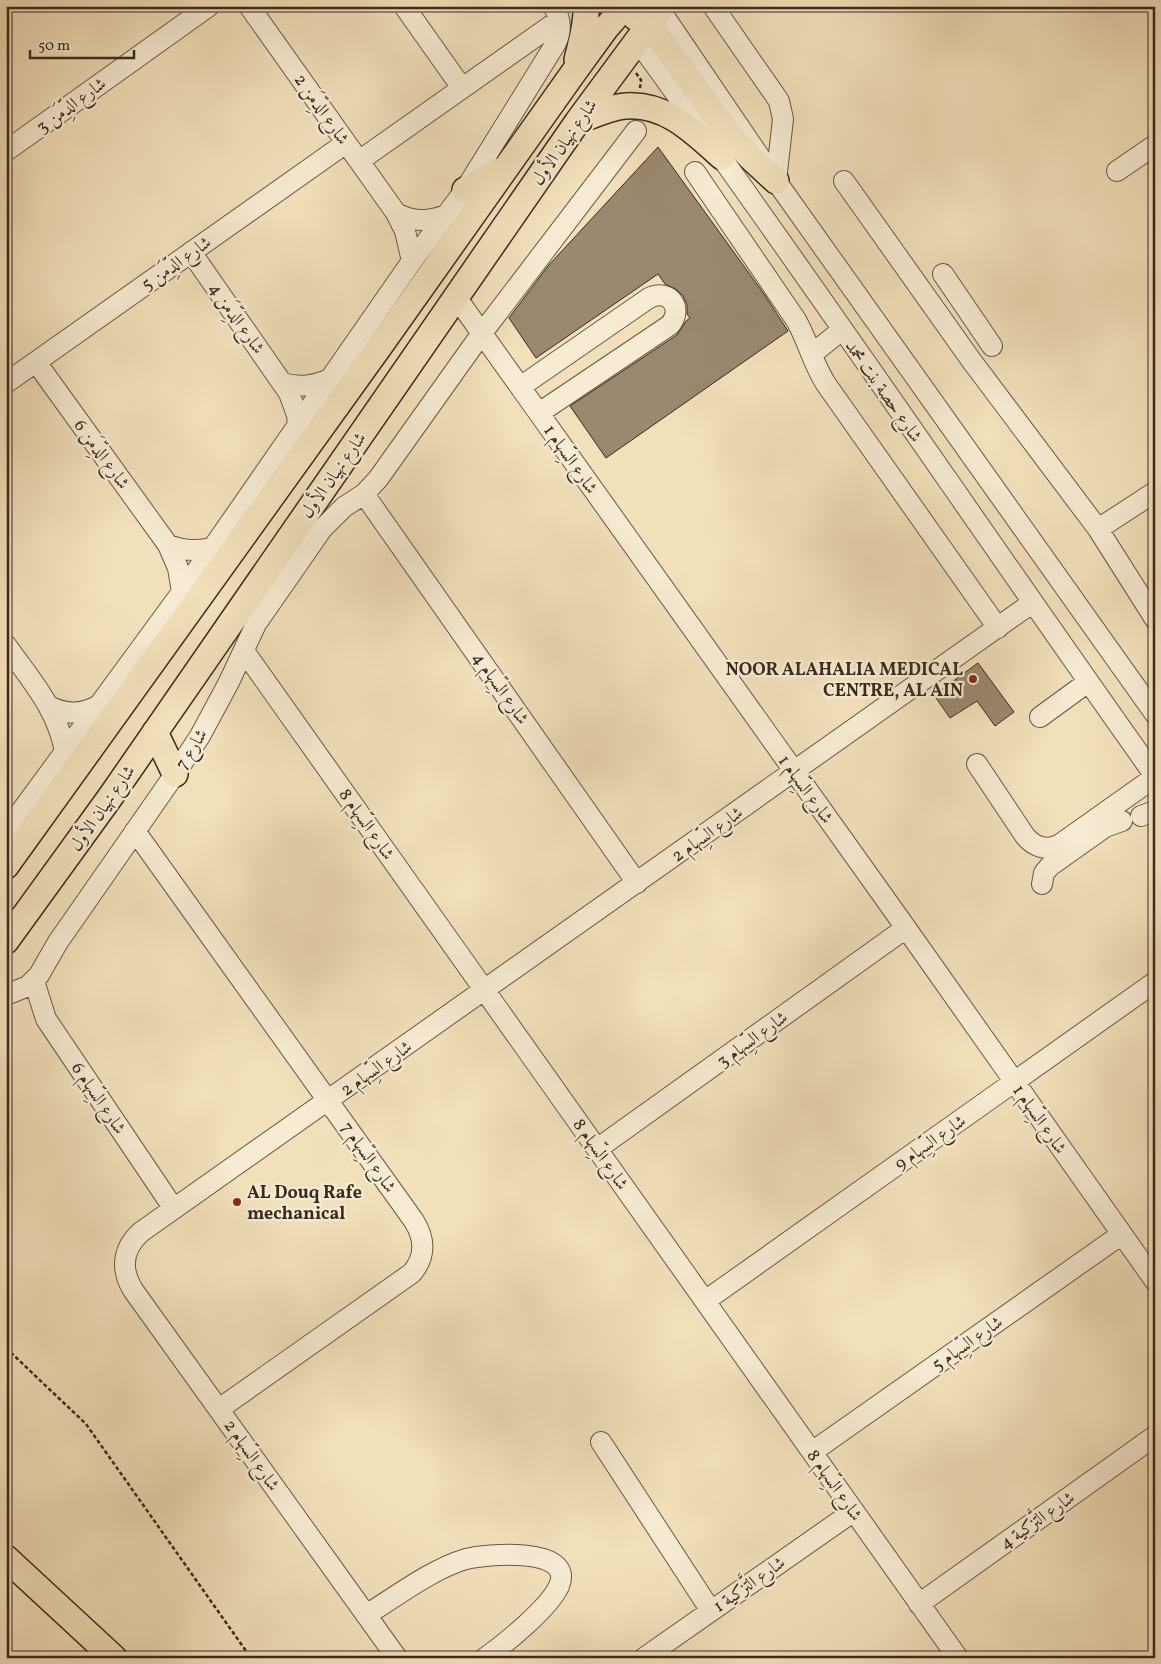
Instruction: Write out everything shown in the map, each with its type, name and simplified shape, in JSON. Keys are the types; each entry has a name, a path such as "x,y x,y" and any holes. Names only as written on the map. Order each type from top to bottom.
{"main road":[{"path":"574,72 585,30 586,6"},
{"path":"637,14 729,134 750,158 776,180"},
{"name":"شارع نهيان الأول","path":"6,866 574,72 637,14"},
{"name":"شارع نهيان الأول","path":"6,941 111,796 578,120 637,14"},
{"path":"578,120 626,106 650,108 672,116 722,157"},
{"path":"465,190 506,168"},
{"path":"155,732 175,774"},
{"path":"6,1558 114,1658"}],"street":[{"name":"شارع الدِّمَن 3","path":"6,151 209,6"},
{"name":"شارع الدِّمَن 2","path":"249,6 396,212 408,241 412,262"},
{"path":"404,6 462,88"},
{"path":"713,6 779,101 783,119 776,180"},
{"path":"6,832 182,592 412,262 465,190 556,43 560,30 556,13 462,88 358,160"},
{"name":"شارع حصة بنت محمد","path":"637,14 722,157 1155,777"},
{"name":"شارع 7","path":"6,995 21,990 34,981 44,969 58,942 175,774 214,711 256,624 322,529 344,507 364,494 378,479 482,333 636,131"},
{"name":"شارع الدِّمَن 5","path":"6,383 346,143"},
{"path":"1117,170 1155,145"},
{"path":"695,172 796,320 812,354 817,370 826,384 998,628"},
{"name":"شارع حصة بنت محمد","path":"776,180 1154,713"},
{"path":"844,181 971,360 1098,529 1155,619"},
{"path":"396,212 420,221 446,215"},
{"path":"748,250 774,232"},
{"name":"شارع الدِّمَن 4","path":"191,252 282,384 294,404 298,426"},
{"path":"943,274 992,346"},
{"path":"520,387 649,298 659,295 669,298 672,302 676,311 670,325 539,413"},
{"name":"شارع السِّهام 1","path":"456,298 906,928 1155,1281"},
{"path":"812,354 842,330"},
{"name":"شارع الدِّمَن 6","path":"36,362 168,545 178,568 182,592"},
{"path":"282,384 302,386 332,378"},
{"path":"1098,529 1155,492"},
{"name":"شارع السِّهام 4","path":"364,494 637,883"},
{"path":"168,545 195,551 213,548"},
{"name":"شارع السِّهام 2","path":"397,1658 133,1290 125,1273 126,1255 134,1238 1032,603"},
{"path":"6,645 49,706 60,728 65,753"},
{"name":"شارع السِّهام 8","path":"244,651 958,1658"},
{"path":"1040,717 1088,682"},
{"path":"49,706 63,712 78,713 93,709 99,705"},
{"path":"977,764 1025,836 1033,844 1043,848 1059,845 1155,777"},
{"path":"1042,884 1044,873 1050,866 1105,827 1144,818"},
{"name":"شارع السِّهام 7","path":"136,831 419,1230 423,1248 418,1266 405,1279 220,1409"},
{"name":"شارع السِّهام 3","path":"597,1149 906,928"},
{"name":"شارع السِّهام 6","path":"34,981 46,1019 174,1209"},
{"name":"شارع السِّهام 9","path":"705,1301 1155,982"},
{"name":"شارع السِّهام 5","path":"812,1452 1122,1234"},
{"name":"شارع التَّزكية 4","path":"919,1604 1155,1436"},
{"path":"601,1442 711,1611"},
{"name":"شارع التَّزكية 1","path":"649,1656 854,1511"},
{"path":"366,1615 441,1569 467,1559 509,1554 542,1558 554,1564 560,1575 561,1582 554,1594 524,1627 485,1658"}],"path":[{"path":"6,1348 86,1424 251,1658"}],"building":[{"path":"658,147 764,294 788,331 606,458 570,406 677,335 690,318 687,314 687,305 683,296 676,289 665,284 658,274 536,358 509,318 548,266"},
{"name":"NOOR ALAHALIA MEDICAL CENTRE, AL AIN","path":"978,663 1014,712 995,726 977,701 950,718 934,695"}],"place":[{"name":"NOOR ALAHALIA MEDICAL CENTRE, AL AIN","path":"973,679"},
{"name":"AL Douq Rafe mechanical","path":"237,1202"}]}
